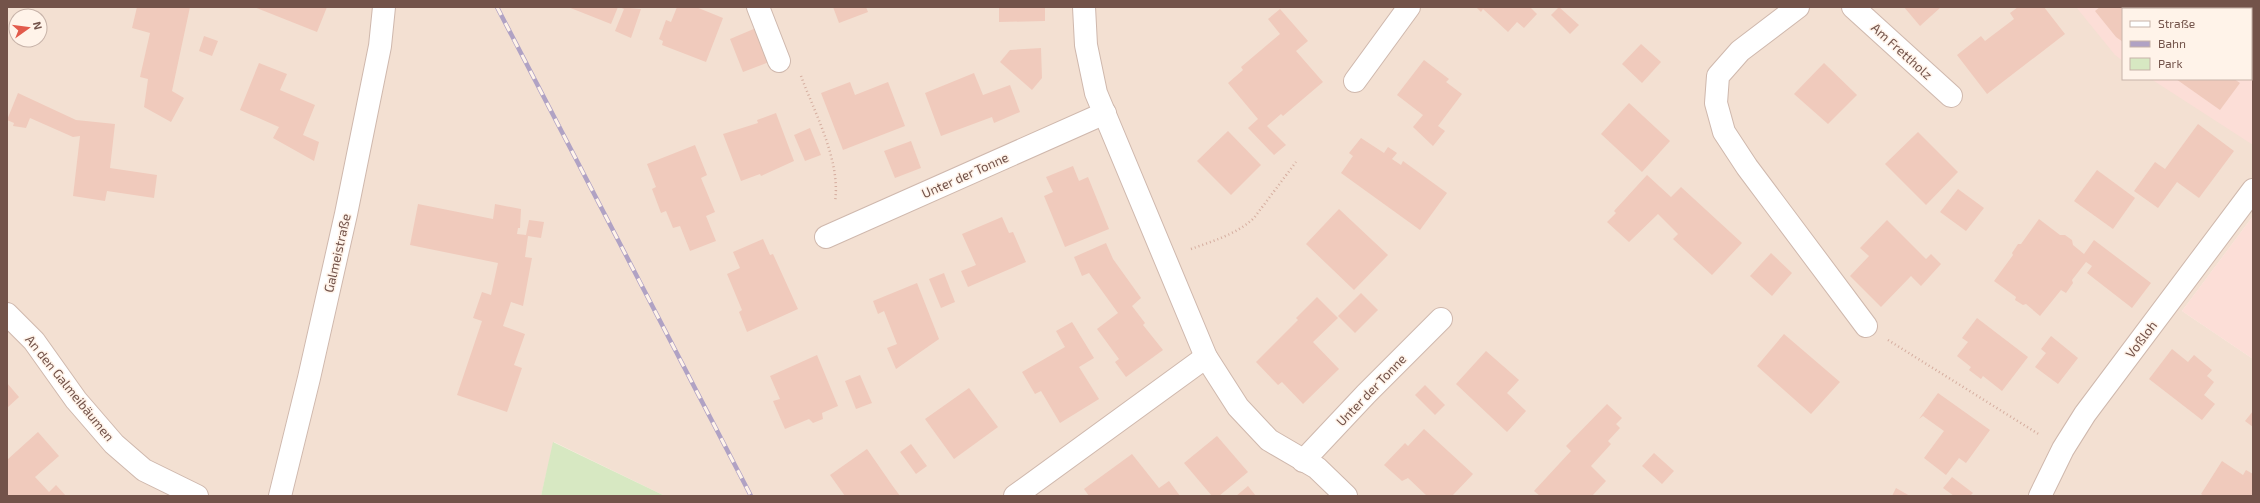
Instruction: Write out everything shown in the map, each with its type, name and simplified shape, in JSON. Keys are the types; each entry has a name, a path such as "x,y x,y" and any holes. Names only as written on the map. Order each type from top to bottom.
{"street":[{"name":"Galmeistraße","path":"280,496 309,378 346,214 380,46 384,7"},
{"path":"758,7 779,61"},
{"path":"1084,7 1088,61 1096,93 1206,357 1228,393 1255,427 1278,448 1326,475 1346,496"},
{"path":"1355,81 1409,7"},
{"path":"1798,7 1740,51 1718,76 1716,103 1724,132 1747,167 1866,326"},
{"name":"Am Frettholz","path":"1853,7 1952,96"},
{"name":"Unter der Tonne","path":"826,238 1105,113"},
{"name":"Voßloh","path":"2040,496 2063,449 2085,414 2253,190"},
{"name":"An den Galmeibäumen","path":"7,314 34,341 76,400 114,444 144,470 197,496"},
{"name":"Unter der Tonne","path":"1303,462 1366,394 1440,319"},
{"path":"1016,496 1206,357"}],"path":[{"path":"779,61 793,66 800,74 835,166 838,185 835,206 826,238"},
{"path":"1164,259 1234,233 1247,225 1296,162"},
{"path":"1866,326 2063,449"}],"shaded area":[{"path":"7,7 2253,7 2253,216 2182,311 2253,359 2253,496 665,496 554,442 541,496 7,496"},
{"path":"2076,7 2253,7 2253,145 2153,80 2252,80 2252,8 2122,8 2122,60 2115,55"},
{"path":"2253,216 2253,359 2182,311"}],"green space":[{"path":"553,442 665,496 541,496"}],"building":[{"path":"137,7 190,7 172,91 184,98 171,122 144,107 148,79 140,77 150,33 132,28"},
{"path":"254,7 327,7 317,32"},
{"path":"568,7 618,7 611,24"},
{"path":"619,7 641,9 631,38 615,31 624,9"},
{"path":"677,7 696,7 723,18 706,62 662,45 663,41 659,39 666,20 671,22"},
{"path":"833,7 866,7 868,12 839,23"},
{"path":"999,7 1045,7 1045,21 999,22"},
{"path":"1476,7 1530,7 1537,14 1524,28 1517,22 1508,32 1483,9 1481,12"},
{"path":"1559,7 1579,25 1570,34 1551,15"},
{"path":"1904,7 1941,7 1920,26"},
{"path":"2018,7 2044,7 2065,34 1987,94 1957,55 1981,36 1985,41 2014,19 2010,13"},
{"path":"2100,7 2140,8 2122,8 2122,41 2116,37 2095,11"},
{"path":"1280,9 1308,41 1296,51 1323,82 1283,116 1281,114 1267,126 1286,145 1274,155 1248,128 1258,119 1228,83 1243,70 1241,67 1280,34 1268,19"},
{"path":"756,28 769,62 743,72 730,39"},
{"path":"204,36 218,41 212,56 199,51"},
{"path":"1641,44 1661,62 1642,83 1622,64"},
{"path":"1041,48 1042,78 1032,90 1000,62 1010,50"},
{"path":"1424,60 1449,79 1446,82 1462,94 1438,126 1445,131 1433,146 1413,127 1423,115 1397,95"},
{"path":"259,63 287,74 280,90 315,105 303,135 319,142 314,161 273,138 279,127 240,110"},
{"path":"1824,63 1857,95 1828,124 1794,94"},
{"path":"974,73 983,95 1010,85 1020,112 994,123 992,117 941,136 925,93"},
{"path":"2177,80 2236,80 2240,83 2220,110"},
{"path":"850,82 855,95 888,82 905,126 843,150 821,93"},
{"path":"18,93 76,120 115,124 110,168 157,175 154,198 107,191 105,201 73,196 80,136 73,137 30,118 26,128 13,126 14,123 7,120"},
{"path":"1629,103 1670,141 1642,172 1601,134"},
{"path":"776,113 794,161 761,176 760,174 741,181 723,134 758,123 757,120"},
{"path":"2198,124 2234,151 2199,198 2177,182 2158,208 2134,191 2155,162 2165,169"},
{"path":"810,128 821,155 805,161 794,135"},
{"path":"1228,131 1261,165 1231,195 1197,161"},
{"path":"1918,132 1958,172 1926,205 1885,164"},
{"path":"1361,138 1384,153 1388,147 1397,153 1392,159 1401,165 1403,161 1447,193 1420,230 1341,173 1353,156 1349,153"},
{"path":"911,141 921,168 895,178 884,151"},
{"path":"695,145 707,175 701,178 715,212 706,216 716,241 690,251 680,226 673,228 666,211 661,213 652,189 656,187 647,164"},
{"path":"1073,166 1079,181 1088,177 1109,229 1065,247 1044,196 1053,192 1046,177"},
{"path":"2097,170 2135,198 2113,229 2074,201"},
{"path":"1647,175 1671,197 1681,187 1742,243 1712,275 1673,239 1678,234 1658,214 1629,242 1607,222 1616,213 1614,211"},
{"path":"1958,189 1984,208 1966,231 1940,212"},
{"path":"418,204 493,219 495,204 521,209 520,228 518,228 517,234 526,235 529,220 544,222 541,238 528,236 525,257 532,258 523,306 511,302 503,326 525,334 514,365 522,368 507,412 457,395 482,321 473,318 482,292 491,295 498,263 410,245"},
{"path":"1339,209 1388,255 1354,290 1306,244"},
{"path":"1002,217 1009,233 1013,232 1026,262 968,287 961,271 976,265 962,234"},
{"path":"2039,219 2060,235 2065,235 2072,240 2073,245 2084,254 2094,240 2151,283 2132,308 2087,273 2092,266 2086,262 2072,280 2073,283 2066,293 2061,290 2040,316 2026,304 2023,305 2015,300 2016,297 1994,281 2013,255 2012,253 2018,244 2021,244"},
{"path":"1887,220 1926,259 1931,254 1941,264 1921,286 1911,276 1881,307 1850,276 1869,256 1860,248"},
{"path":"763,239 770,255 773,254 798,309 747,332 739,312 742,310 727,274 740,268 733,252"},
{"path":"1106,243 1113,259 1141,298 1132,306 1145,323 1143,325 1163,350 1126,377 1115,362 1119,359 1097,329 1118,313 1089,273 1082,276 1074,257"},
{"path":"1771,253 1792,273 1772,296 1750,276"},
{"path":"944,273 955,302 941,308 929,279"},
{"path":"917,283 939,339 896,369 887,348 897,344 884,311 878,314 873,301"},
{"path":"1361,293 1378,310 1355,333 1338,316"},
{"path":"1317,297 1338,318 1313,342 1339,369 1303,404 1282,382 1278,385 1256,362 1298,320 1296,318"},
{"path":"1977,318 2028,357 2002,391 1983,376 1981,379 1969,370 1971,367 1957,356 1968,342 1962,338"},
{"path":"1072,322 1094,358 1079,367 1099,399 1060,423 1041,391 1035,394 1022,372 1065,347 1056,331"},
{"path":"1784,334 1840,382 1811,414 1757,366"},
{"path":"2051,336 2078,358 2058,384 2035,367 2046,353 2041,349"},
{"path":"2172,349 2188,362 2194,355 2212,370 2207,376 2214,382 2204,395 2215,404 2202,420 2149,379"},
{"path":"1486,351 1519,380 1507,393 1526,411 1507,432 1456,384"},
{"path":"817,355 838,406 822,413 823,419 813,423 809,419 785,429 773,401 780,399 770,376"},
{"path":"860,375 872,403 856,409 845,381"},
{"path":"7,383 19,397 7,408"},
{"path":"1425,385 1445,405 1435,415 1415,395"},
{"path":"969,388 998,427 954,459 925,419"},
{"path":"1938,393 1990,430 1966,463 1959,458 1946,475 1924,458 1944,431 1923,416 1919,419"},
{"path":"1607,404 1622,418 1616,424 1620,428 1608,441 1611,444 1591,466 1606,481 1592,496 1540,496 1534,491 1571,451 1566,446"},
{"path":"2253,411 2253,427 2245,421"},
{"path":"1424,429 1473,474 1453,495 1455,496 1427,496 1408,478 1402,481 1384,465 1405,443 1408,446"},
{"path":"38,432 59,456 35,477 49,492 56,485 66,496 7,496 7,460"},
{"path":"1217,436 1248,472 1219,496 1212,496 1184,463"},
{"path":"911,444 927,466 916,474 900,452"},
{"path":"867,449 900,496 845,496 830,475"},
{"path":"1654,453 1674,471 1662,484 1642,466"},
{"path":"1132,454 1159,488 1169,481 1180,496 1089,496 1084,489"},
{"path":"2222,461 2243,475 2246,470 2253,474 2253,496 2204,496 2201,494"},
{"path":"1952,477 1973,493 1970,496 1954,496 1943,488"},
{"path":"1248,486 1256,496 1236,496"},
{"path":"1896,488 1910,496 1892,496"}],"railway":[{"path":"497,7 751,496"}]}
